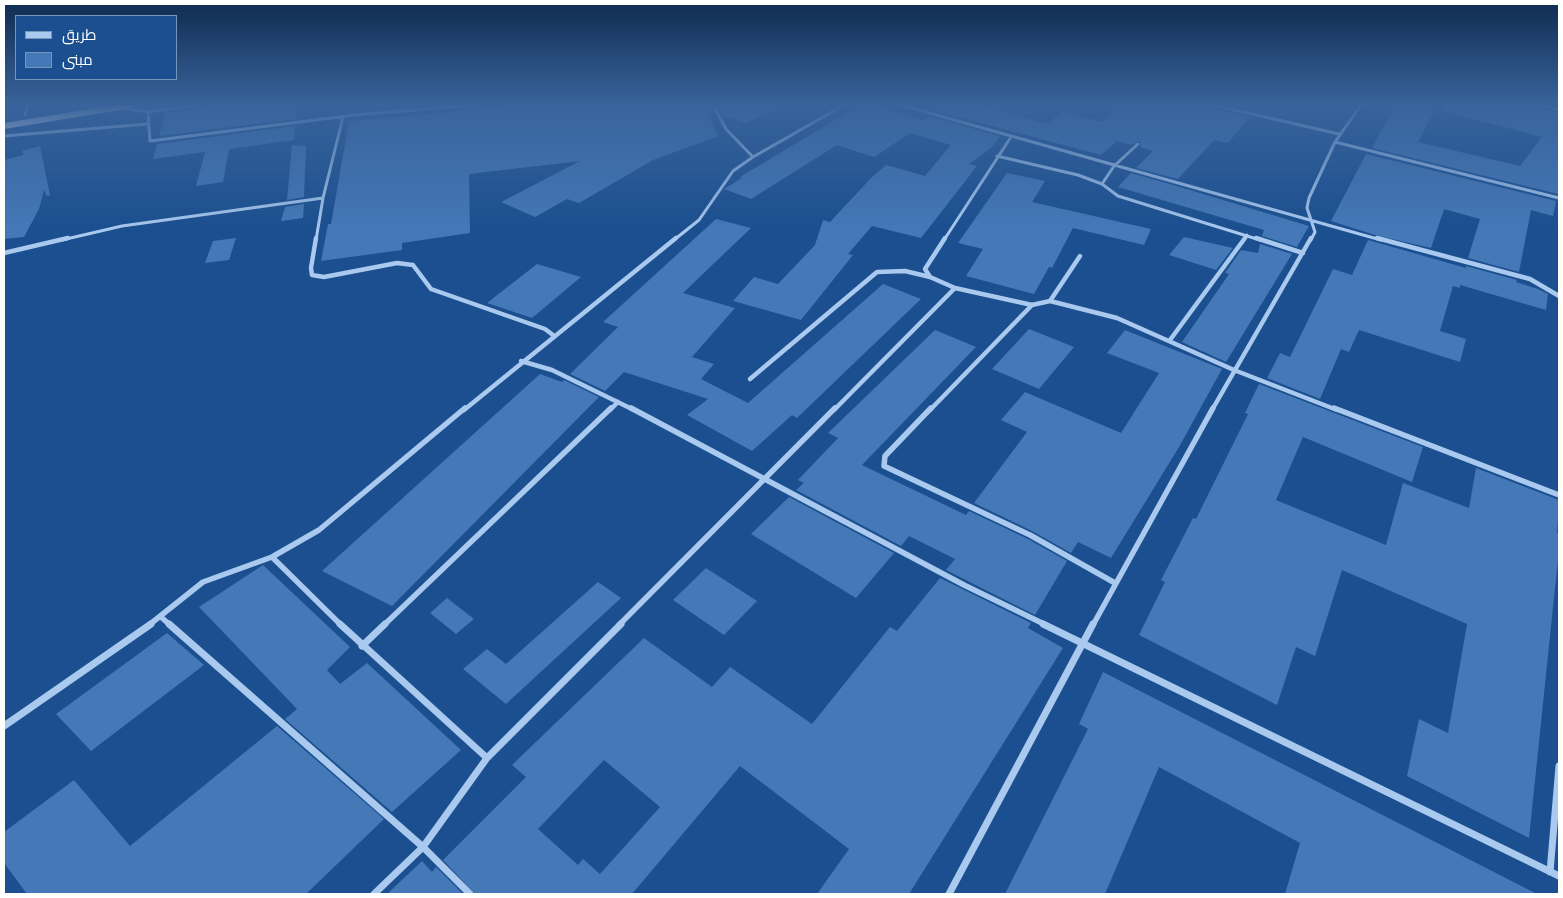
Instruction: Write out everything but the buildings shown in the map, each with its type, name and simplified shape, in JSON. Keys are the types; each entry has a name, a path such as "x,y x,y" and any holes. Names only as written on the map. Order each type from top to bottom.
{"street":[{"path":"336,147 323,198 311,268 312,275 324,277 397,263 413,265 432,289 545,329 553,335"},
{"path":"743,147 753,157"},
{"path":"4,726 161,616 203,582 272,557 319,530 521,361 699,220 733,172 771,147"},
{"path":"930,277 925,269 1004,147"},
{"path":"1046,147 1311,221 1530,279 1559,296"},
{"path":"1102,184 1114,166 1135,147"},
{"path":"949,894 1115,583 1234,370 1316,232 1306,208 1333,147"},
{"path":"1355,147 1559,198"},
{"path":"997,156 1078,175 1102,184 1118,196 1303,253"},
{"path":"4,252 122,226 323,198"},
{"path":"1170,340 1247,235"},
{"path":"1050,301 1080,256"},
{"path":"750,379 877,272 905,271 930,277 955,288 1032,305 1050,301 1117,318 1234,370 1559,495"},
{"path":"374,894 422,847 487,758 955,288"},
{"path":"1032,305 885,456 884,466 1030,535 1115,583"},
{"path":"521,361 552,370 618,402 964,585 1559,876"},
{"path":"362,646 618,402"},
{"path":"272,557 362,646 487,758"},
{"path":"161,616 422,847 470,894"},
{"path":"1550,872 1559,766"}]}
